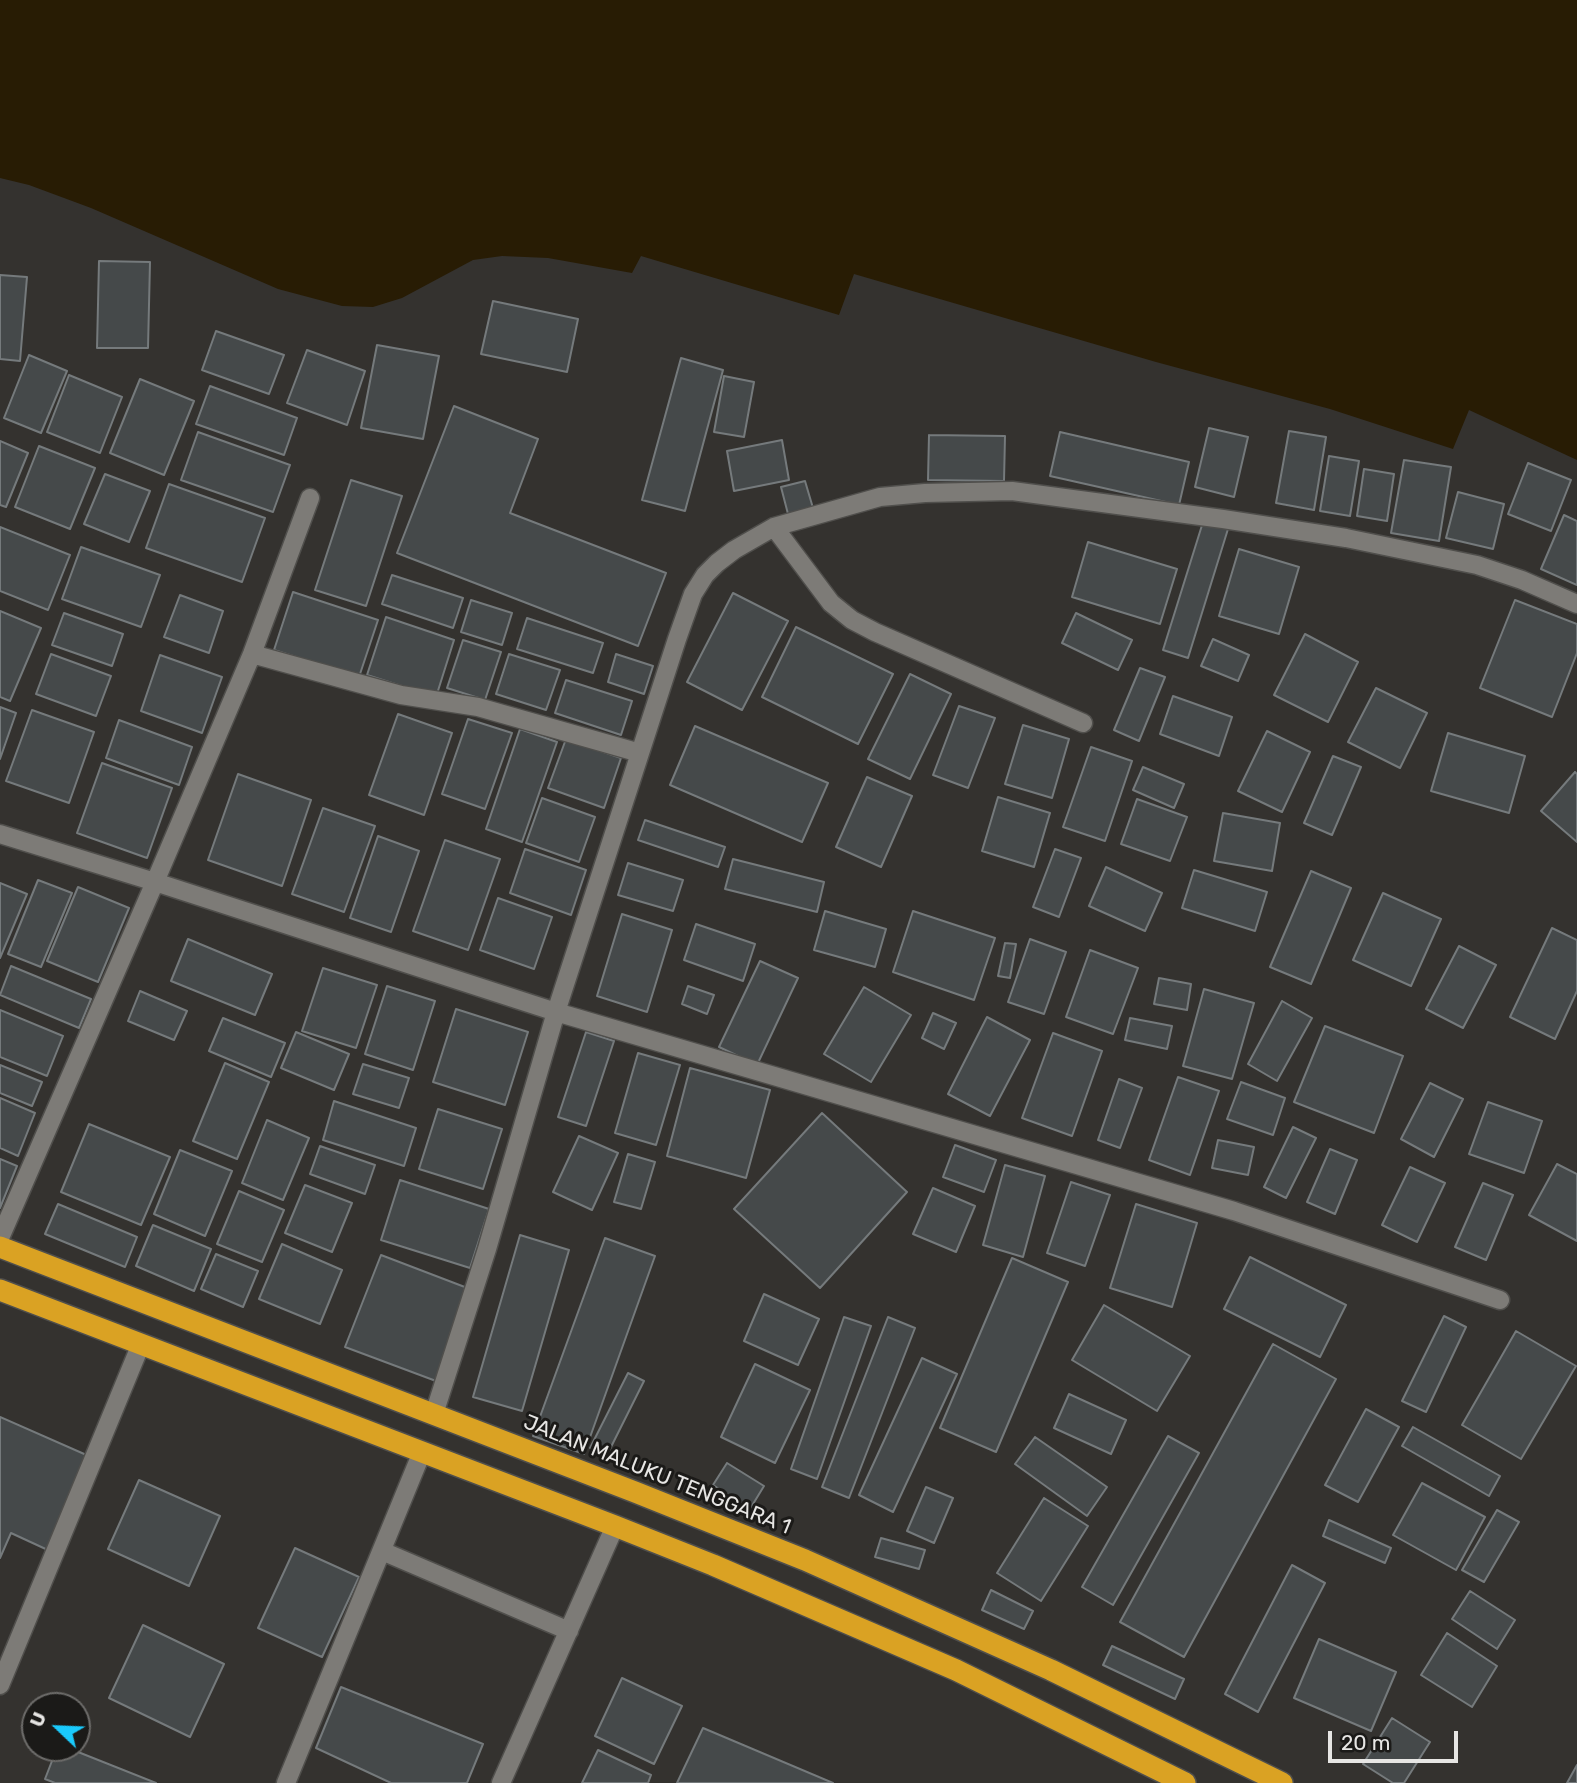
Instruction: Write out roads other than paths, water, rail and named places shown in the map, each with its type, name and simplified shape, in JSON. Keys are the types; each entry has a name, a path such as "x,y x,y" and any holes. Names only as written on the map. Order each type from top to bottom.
{"highway":[{"name":"JALAN MALUKU TENGGARA 1","path":"0,1247 805,1560 1051,1670 1282,1783"},
{"path":"0,1290 713,1565 956,1670 1185,1783"}],"street":[{"path":"434,1414 487,1249 556,1012 677,639 693,594 705,575 734,550 774,527 880,497 1012,491 1346,538 1477,565 1522,580 1577,604"},
{"path":"0,1238 252,654 310,498"},
{"path":"774,527 831,603 852,620 1083,723"},
{"path":"252,654 401,695 478,707 639,753"},
{"path":"0,834 556,1012 1234,1211 1500,1300"},
{"path":"0,1685 141,1344"},
{"path":"286,1783 422,1451"},
{"path":"501,1783 615,1526"},
{"path":"382,1551 569,1631"}]}
